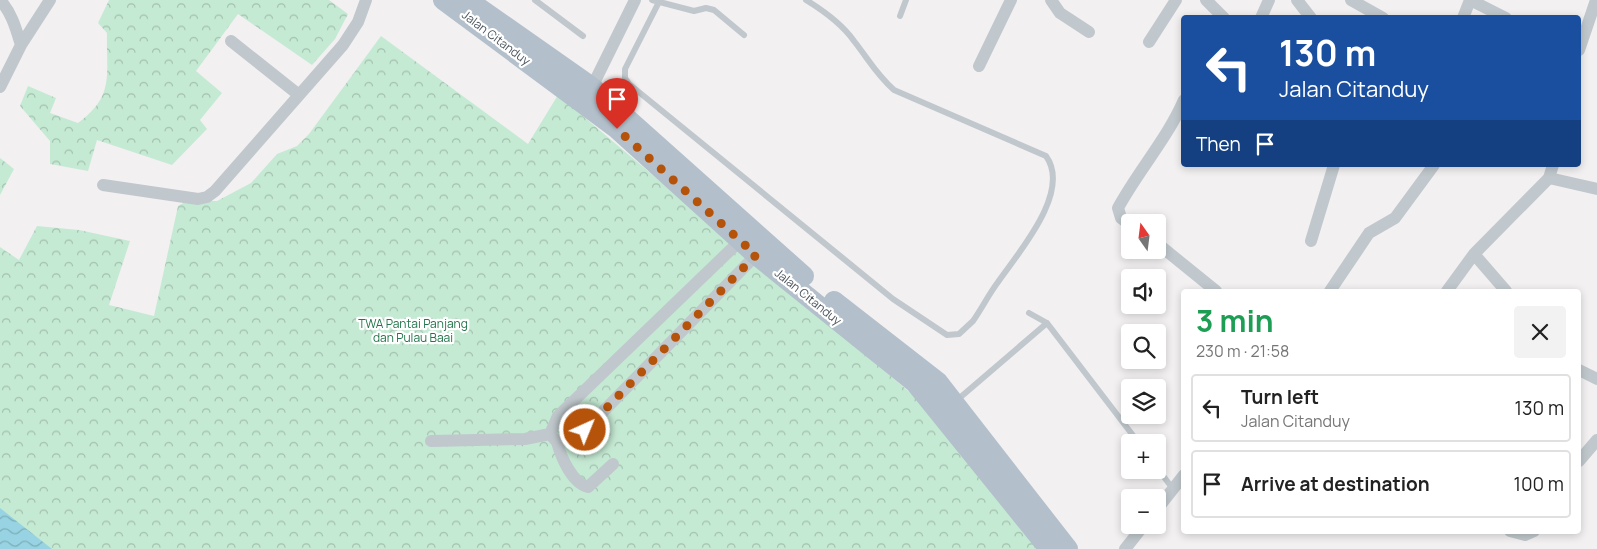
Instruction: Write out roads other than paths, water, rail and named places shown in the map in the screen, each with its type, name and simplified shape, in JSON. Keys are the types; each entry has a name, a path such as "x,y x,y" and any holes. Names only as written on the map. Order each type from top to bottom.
{"main road":[{"name":"Jalan Citanduy","path":"442,0 617,129 745,235 915,383 1049,549"},
{"name":"Jalan Citanduy","path":"468,0 592,87 745,235"},
{"name":"Jalan Citanduy","path":"762,250 922,367 938,382 1068,549"}],"street":[{"path":"0,0 6,7 15,25 21,45"},
{"path":"0,86 21,45 50,0"},
{"path":"103,185 198,199 207,197 215,191 343,45 358,22 366,0"},
{"path":"592,87 635,0"},
{"path":"979,66 1011,0"},
{"path":"1051,0 1060,13 1089,32"},
{"path":"1150,42 1176,0"},
{"path":"1206,0 1221,15"},
{"path":"1262,15 1269,0"},
{"path":"1297,0 1309,15"},
{"path":"1351,0 1378,15"},
{"path":"1464,15 1470,0 1500,15"},
{"path":"1581,44 1596,0"},
{"path":"231,41 299,95"},
{"path":"1121,218 1118,208 1132,182 1172,127 1181,107"},
{"path":"1311,241 1333,167"},
{"path":"1331,289 1369,233 1395,218 1433,167"},
{"path":"1448,289 1474,254 1549,178 1552,167"},
{"path":"1549,178 1597,190"},
{"path":"613,464 588,487 584,486 564,462 554,438 558,416 745,235"},
{"path":"430,441 554,438 585,430 762,250"},
{"path":"1166,250 1214,289"},
{"path":"1474,254 1504,289"},
{"path":"1581,371 1597,379"},
{"path":"1581,459 1597,440"},
{"path":"1166,498 1181,479"},
{"path":"1125,549 1137,534"}],"lane":[{"path":"535,0 583,36"},
{"path":"744,36 714,10 706,8 694,11 657,1 625,68 625,78 629,84 894,299 947,335 959,334 974,321 1041,218 1054,178 1051,163 1046,156 894,90 877,74 853,40 827,13 806,0"},
{"path":"900,16 906,0"},
{"path":"1029,313 1047,323 1132,434"},
{"path":"955,402 1047,323"},
{"path":"1166,479 1173,489"}],"water":[{"path":"0,508 52,549 0,549"}],"park label":[{"name":"TWA Pantai Panjang dan Pulau Baai","path":"413,331"}]}
